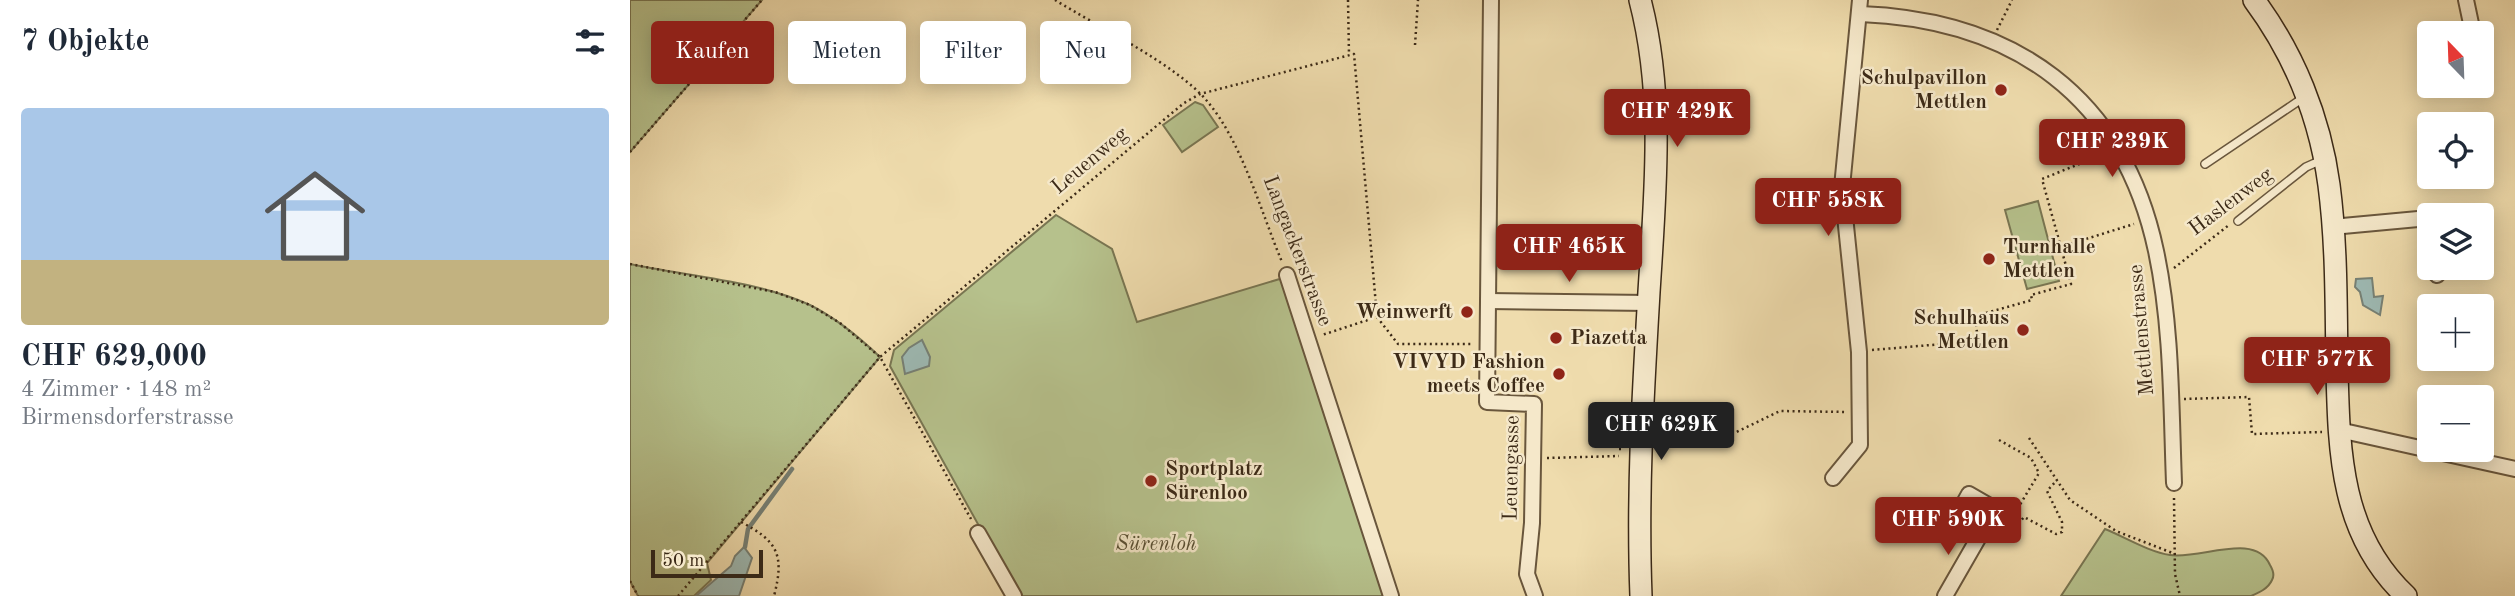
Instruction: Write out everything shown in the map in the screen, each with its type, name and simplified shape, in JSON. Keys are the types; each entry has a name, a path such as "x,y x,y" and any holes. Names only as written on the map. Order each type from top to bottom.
{"main road":[{"path":"1640,0 1650,44 1656,101 1640,433 1641,596"},
{"path":"2254,0 2286,51 2307,96 2324,159 2332,227 2339,430 2345,486 2355,521 2370,551 2406,596"}],"street":[{"name":"Leuengasse","path":"1491,0 1487,402 1534,404 1527,574 1535,596"},
{"path":"2466,0 2470,21"},
{"path":"1833,478 1860,445 1859,352 1842,187 1860,7"},
{"name":"Mettlenstrasse","path":"1860,7 1940,24 1993,40 2031,58 2066,85 2094,115 2117,149 2148,220 2161,277 2174,483"},
{"path":"2332,227 2417,219"},
{"name":"Langackerstrasse","path":"1287,275 1391,596"},
{"path":"1488,301 1648,303"},
{"path":"2339,430 2417,447"},
{"path":"2486,462 2515,468"},
{"path":"1945,596 1981,535 1996,509 1969,494 1954,521 1981,535"},
{"path":"978,533 1014,596"}],"lane":[{"path":"2205,164 2307,96"},
{"name":"Haslenweg","path":"2238,220 2306,167 2324,159"}],"path":[{"path":"630,152 762,0"},
{"name":"Langackerstrasse","path":"1055,0 1183,79 1208,102 1236,151 1287,275"},
{"path":"1348,0 1377,317 1398,344 1474,344"},
{"path":"1415,45 1419,0"},
{"path":"1993,40 2012,0"},
{"name":"Leuenweg","path":"678,596 880,357 1184,103 1200,94 1352,55"},
{"path":"1859,352 1979,341 1975,316 2032,300 2031,295 2071,284 2042,179 2117,149"},
{"path":"2060,247 2148,220"},
{"name":"Haslenweg","path":"2161,277 2238,220"},
{"path":"630,264 775,292 810,306 840,323 880,357 978,533"},
{"path":"1308,339 1377,317"},
{"path":"2170,400 2249,397 2252,434 2339,430"},
{"path":"1660,436 1726,438 1780,411 1861,412"},
{"path":"2029,439 2070,500 2094,519 2175,554"},
{"path":"1999,440 2031,458 2039,473 2012,518"},
{"path":"1533,458 1619,456"},
{"path":"1996,509 2020,522 2024,517 2056,534 2062,532 2063,527 2047,491 2057,480"},
{"path":"2174,483 2175,554 2180,596"},
{"path":"741,522 764,533 775,547 779,577 774,596"},
{"path":"630,581 638,596"}],"green space":[{"path":"630,0 762,0 744,21 651,21 651,84 689,84 630,152"},
{"path":"1195,102 1203,105 1218,127 1182,152 1163,125"},
{"path":"2038,201 2059,281 2027,289 2005,210"},
{"name":"Sportplatz Sürenloo","path":"1056,215 1112,249 1137,322 1283,278 1386,596 1018,596 890,366 894,350"},
{"path":"630,264 745,285 790,297 829,316 880,357 707,563 711,580 694,596 638,596 630,581"},
{"path":"2105,529 2145,548 2170,555 2240,548 2252,550 2263,555 2270,565 2273,578 2265,588 2251,596 2061,596"}],"water":[{"path":"2372,278 2374,297 2383,296 2380,315 2363,305 2360,292 2355,287 2356,279"},
{"path":"922,340 930,357 929,366 905,374 902,357 909,348"},
{"path":"744,547 752,558 739,596 696,596 731,566 735,556"}],"waterway":[{"path":"745,547 748,529 792,469"}],"place":[{"name":"Schulpavillon Mettlen","path":"2001,90"},
{"name":"Turnhalle Mettlen","path":"1989,259"},
{"name":"Weinwerft","path":"1467,312"},
{"name":"Schulhaus Mettlen","path":"2023,330"},
{"name":"Piazetta","path":"1556,338"},
{"name":"VIVYD Fashion meets Coffee","path":"1559,374"},
{"name":"Sportplatz Sürenloo","path":"1151,481"}],"park label":[{"name":"Sürenloh","path":"1156,544"}]}
